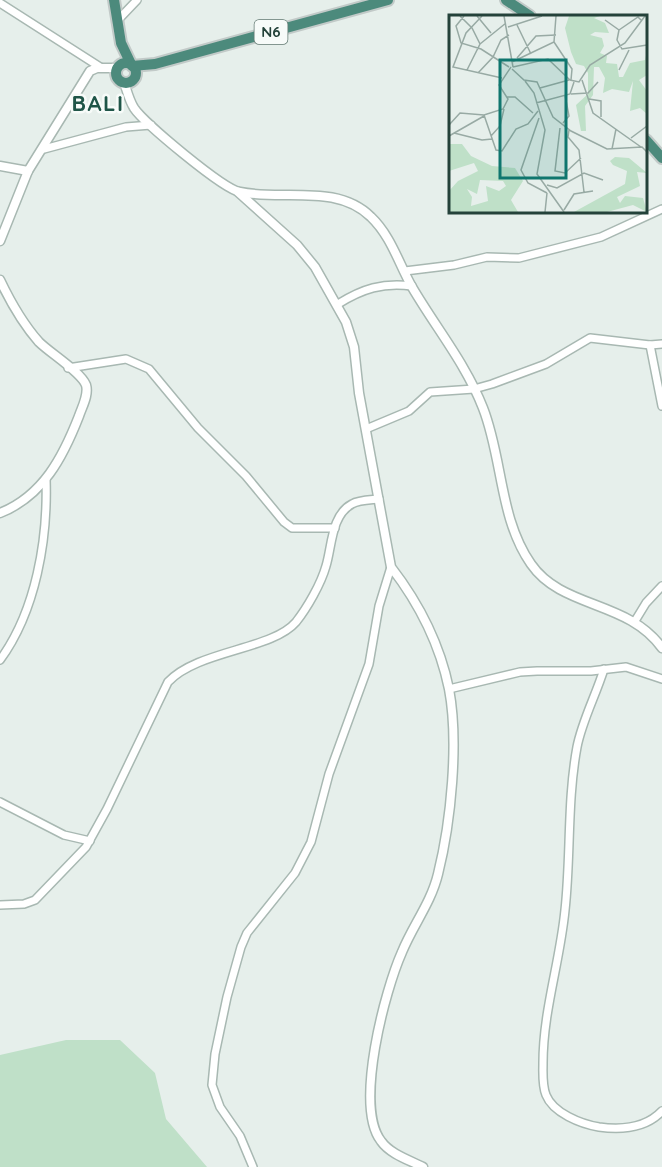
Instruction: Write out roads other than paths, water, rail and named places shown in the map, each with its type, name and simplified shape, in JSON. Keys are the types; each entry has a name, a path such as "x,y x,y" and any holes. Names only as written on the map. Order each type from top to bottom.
{"highway":[{"path":"114,0 127,68 118,79 124,82"},
{"name":"N6","path":"124,82 127,68 155,64 388,0"},
{"path":"506,0 528,15"},
{"path":"647,142 662,158"}],"street":[{"path":"117,21 137,0"},
{"path":"0,3 100,67"},
{"path":"0,241 28,171 44,149 90,71 100,67 127,68"},
{"path":"124,82 134,108 151,125 216,178 238,192 297,245 315,267 338,304 354,347 391,567 379,606 369,664 328,774 311,842 295,873 247,933 241,946 227,998 215,1054 212,1085 220,1107 240,1136 254,1167"},
{"path":"44,149 126,128 151,125"},
{"path":"0,166 28,171"},
{"path":"238,192 312,195 354,205 371,216 388,239 412,286 465,368 484,409 510,519 530,564 547,582 561,590 635,621 662,648"},
{"path":"405,271 454,265 487,257 519,258 601,237 662,209"},
{"path":"0,279 9,298 39,341 84,382 87,392 70,438 46,479 16,505 0,513"},
{"path":"338,304 358,292 379,285 412,286"},
{"path":"366,429 409,411 430,392 474,388 546,364 590,338 650,345 662,344"},
{"path":"650,345 662,406"},
{"path":"68,368 126,359 149,369 198,428 241,470 284,522 292,528 335,528"},
{"path":"0,660 28,602 40,558 47,512 46,479"},
{"path":"0,905 24,904 35,900 72,864 90,841 168,682 196,664 286,631 291,627 326,567 335,528 342,514 351,504 379,499"},
{"path":"391,567 404,583 428,628 449,689 452,718 450,790 438,874 433,891 403,948 389,985 381,1014 372,1081 371,1115 380,1140 388,1149 423,1167"},
{"path":"635,621 646,603 662,586"},
{"path":"449,689 520,672 626,667 662,679"},
{"path":"604,669 578,745 569,820 565,912 545,1020 543,1083 549,1101 561,1111 577,1121 599,1127 635,1126 650,1121 662,1111"},
{"path":"0,802 64,835 90,841"}],"district":[{"name":"BALI","path":"98,103"}]}
